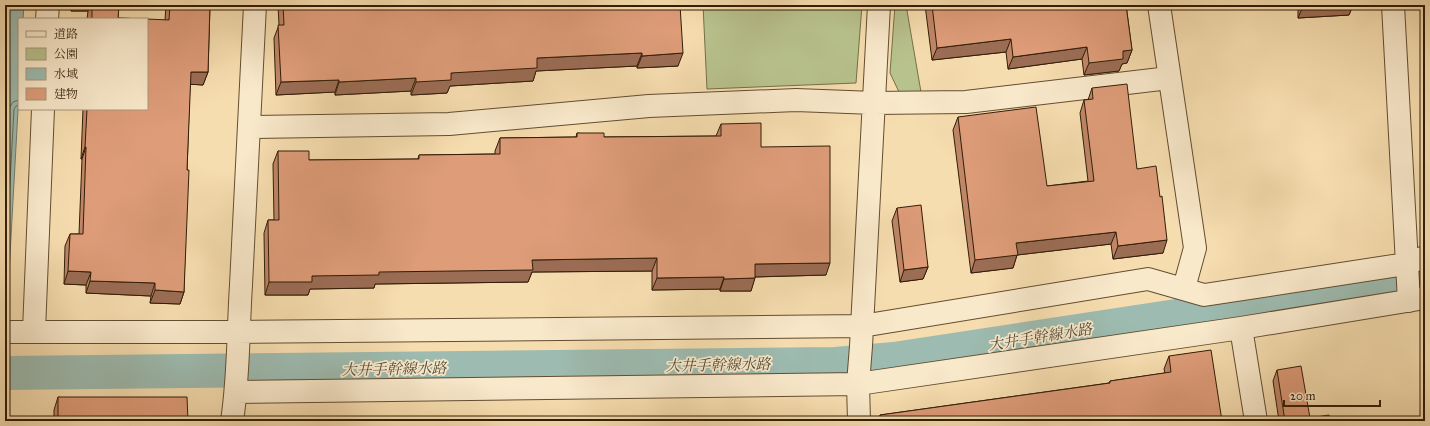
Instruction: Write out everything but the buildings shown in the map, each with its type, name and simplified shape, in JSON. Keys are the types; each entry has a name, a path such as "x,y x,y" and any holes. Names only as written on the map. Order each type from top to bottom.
{"street":[{"path":"47,18 48,5"},
{"path":"232,421 236,392 256,5"},
{"path":"859,421 858,384 862,336 879,5"},
{"path":"1159,5 1195,248 1184,288"},
{"path":"236,392 858,384 1241,328 1417,299 1416,260 1393,5"},
{"path":"250,127 449,124 664,105 796,100 874,103 966,102 1169,78"},
{"path":"34,332 43,110"},
{"path":"5,332 862,336 1148,279 1184,288 1204,295 1416,260"},
{"path":"1241,328 1256,421"}],"green space":[{"path":"703,5 862,5 856,83 707,89"},
{"path":"895,5 906,5 921,92 899,92 890,73"}],"water":[{"path":"5,5 24,5 23,18 18,18 18,110 7,309 5,309"},
{"path":"5,385 10,385 5,415"}],"waterway":[{"name":"大井手幹線水路","path":"5,373 835,364 894,359 1425,278"}]}
